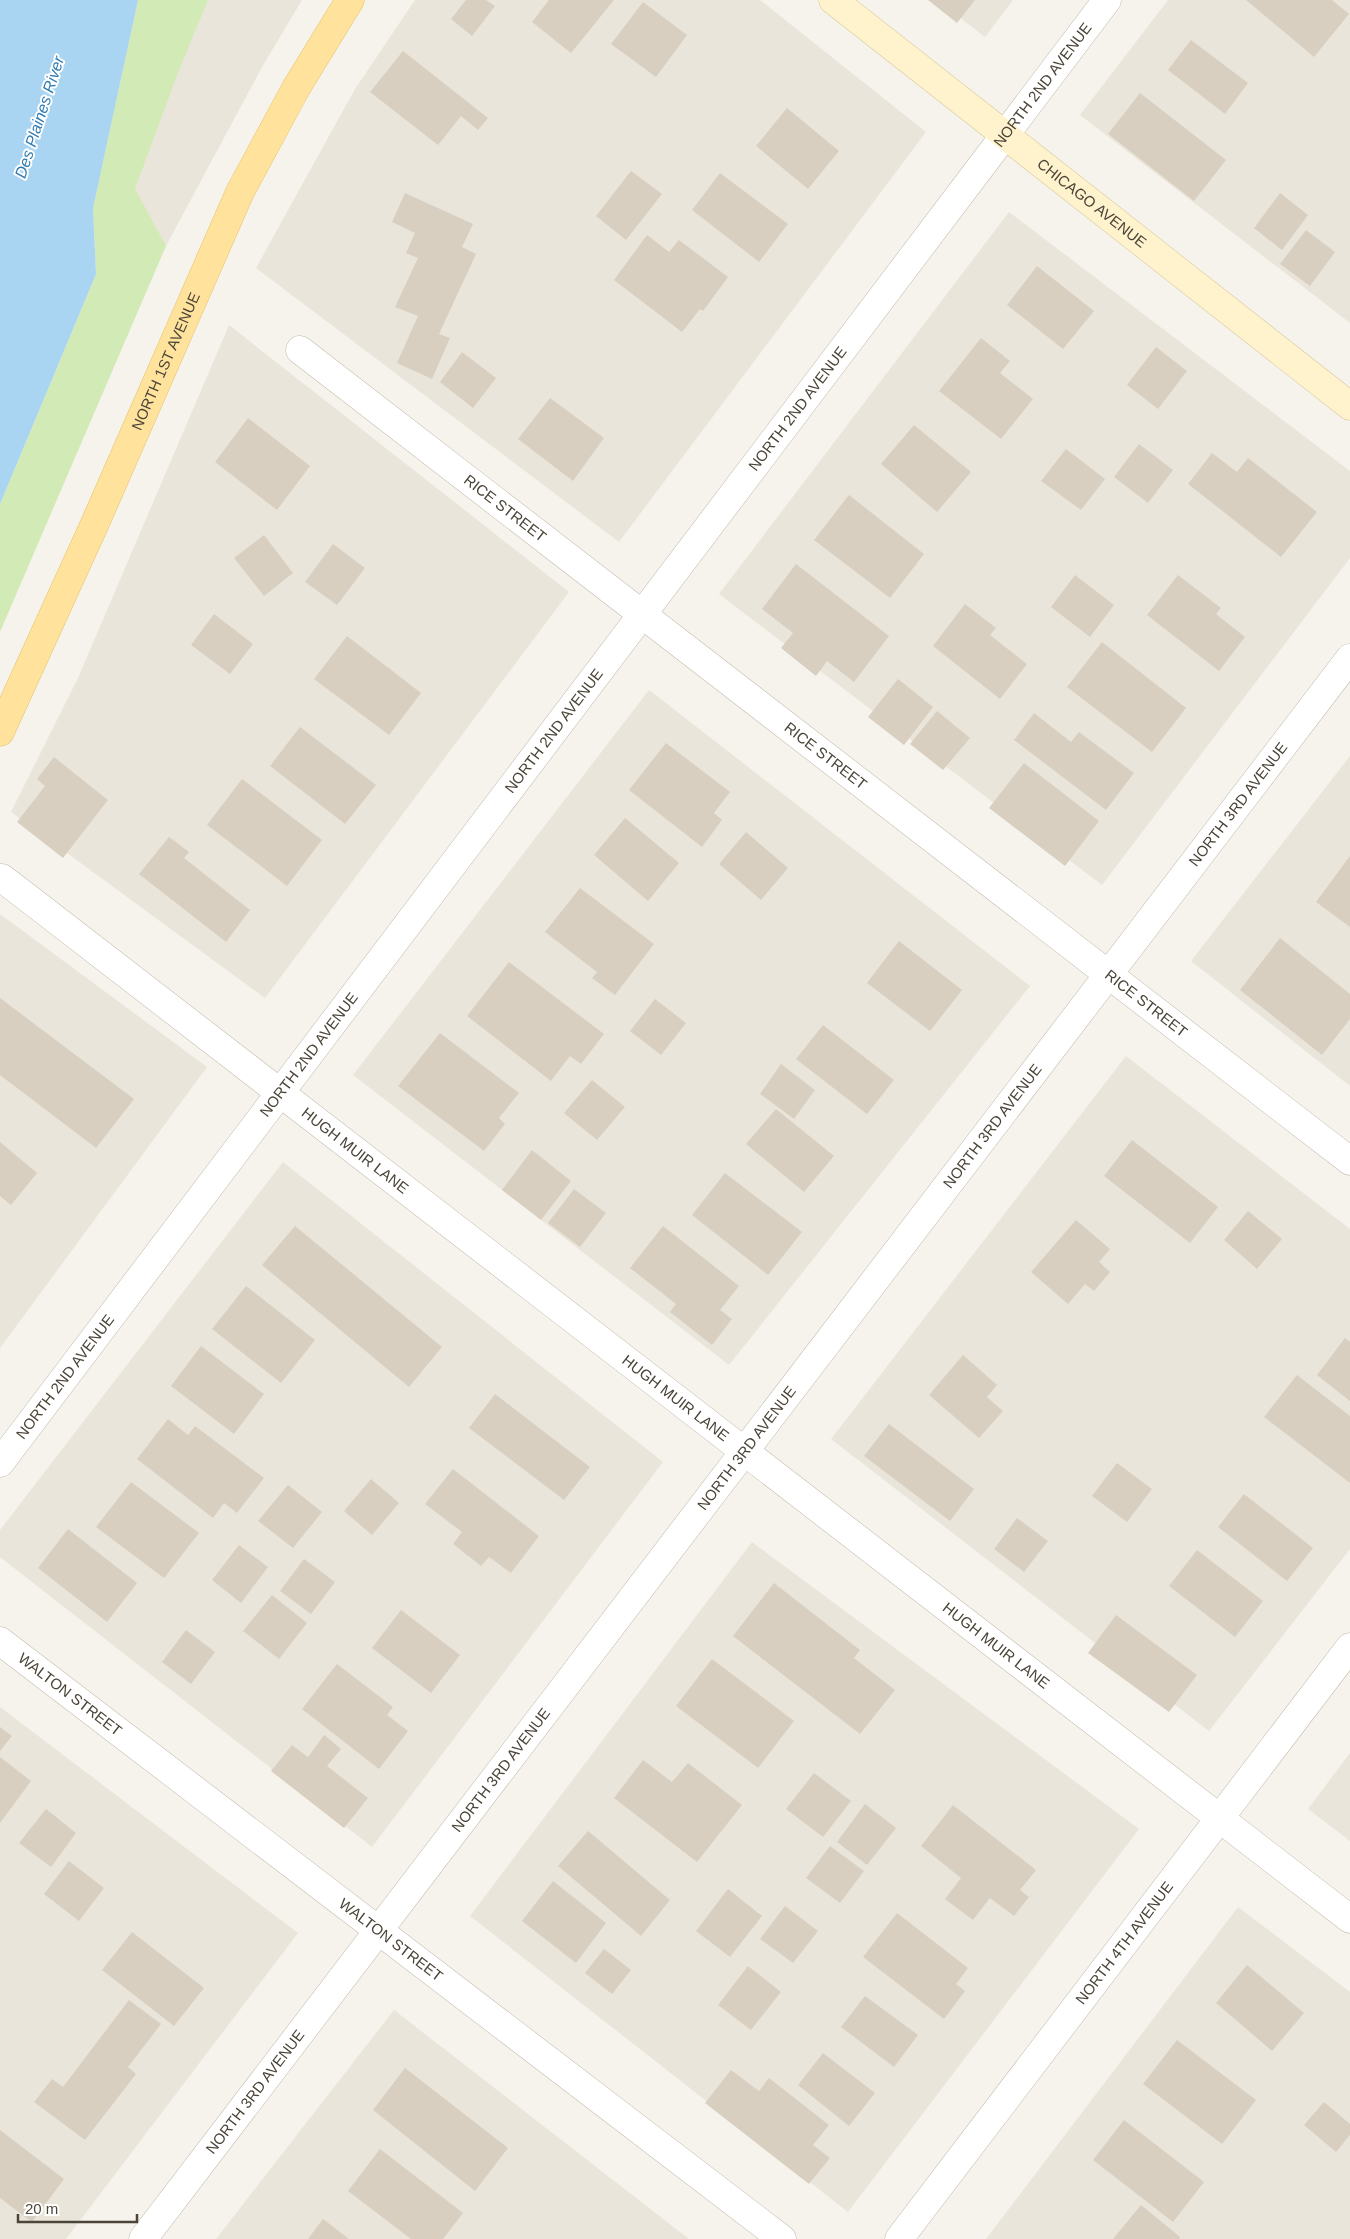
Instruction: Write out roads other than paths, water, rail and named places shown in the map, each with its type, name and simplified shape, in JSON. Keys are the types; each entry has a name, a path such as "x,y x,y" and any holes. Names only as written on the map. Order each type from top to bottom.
{"main road":[{"name":"NORTH 1ST AVENUE","path":"0,732 96,521 240,192 296,88 350,0"},
{"name":"CHICAGO AVENUE","path":"833,0 1350,406"}],"street":[{"name":"NORTH 2ND AVENUE","path":"0,1463 1107,0"},
{"name":"RICE STREET","path":"300,350 1350,1162"},
{"name":"NORTH 3RD AVENUE","path":"143,2239 1350,658"},
{"name":"HUGH MUIR LANE","path":"2,878 1350,1919"},
{"name":"WALTON STREET","path":"0,1641 782,2239"},
{"name":"NORTH 4TH AVENUE","path":"899,2239 1350,1647"}],"water":[{"name":"Des Plaines River","path":"0,0 138,0 93,208 96,274 0,504"}]}
